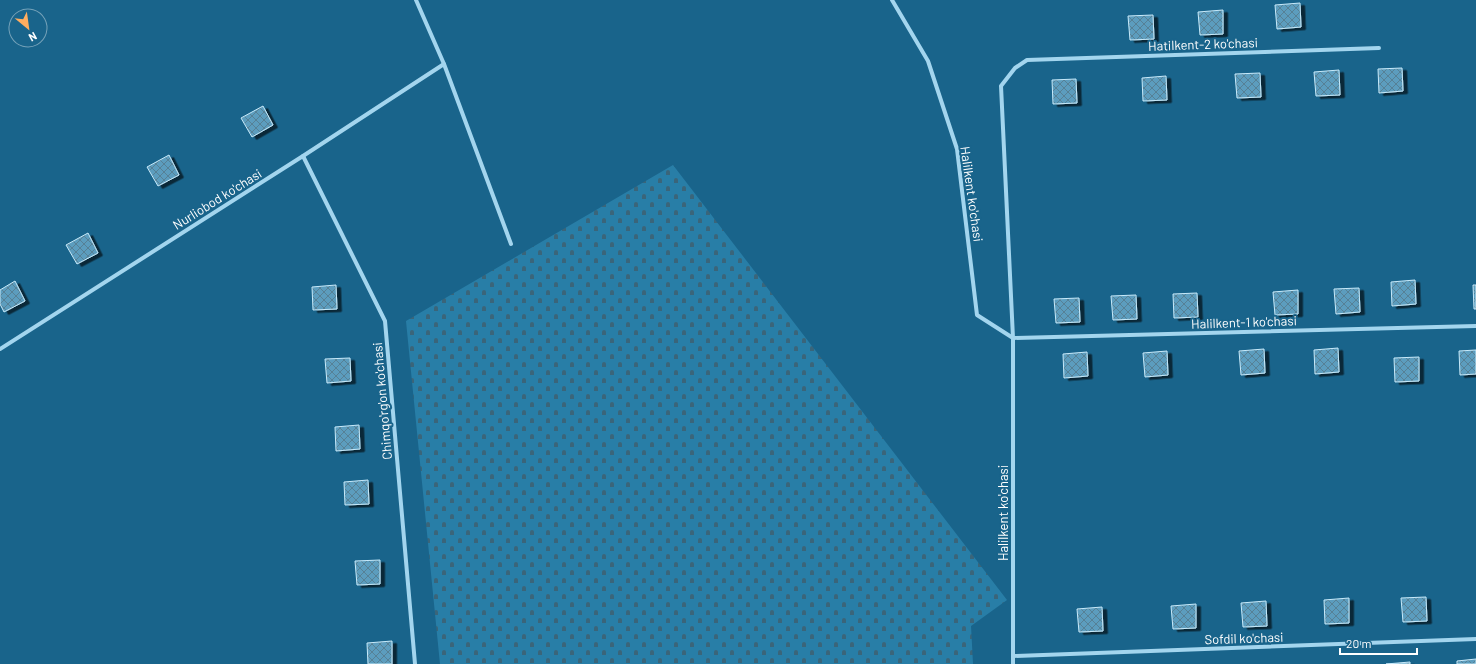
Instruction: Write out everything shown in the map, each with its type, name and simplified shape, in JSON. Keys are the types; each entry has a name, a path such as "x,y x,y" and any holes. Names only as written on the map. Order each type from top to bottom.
{"street":[{"path":"416,0 444,64 511,244"},
{"name":"Halilkent ko'chasi","path":"892,0 928,61 958,149 978,315 1013,338"},
{"name":"Hatilkent-2 ko'chasi","path":"1027,60 1379,48"},
{"name":"Halilkent ko'chasi","path":"1014,664 1013,338 1001,86 1015,68 1027,60"},
{"name":"Nurliobod ko'chasi","path":"0,349 303,156 444,64"},
{"name":"Chimqo'rg'on ko'chasi","path":"303,156 386,321 415,664"},
{"name":"Halilkent-1 ko'chasi","path":"1013,338 1476,326"},
{"name":"Sofdil ko'chasi","path":"1013,656 1476,640"}],"green space":[{"path":"673,165 1007,600 971,626 973,664 440,664 406,321"}],"building":[{"path":"1300,3 1301,27 1277,29 1275,5"},
{"path":"1223,10 1223,34 1200,35 1198,12"},
{"path":"1153,15 1154,39 1130,40 1128,16"},
{"path":"1402,68 1403,91 1379,93 1378,69"},
{"path":"1339,70 1340,95 1316,96 1314,72"},
{"path":"1260,73 1261,97 1237,98 1235,74"},
{"path":"1166,76 1167,100 1143,101 1142,78"},
{"path":"1076,79 1077,103 1053,104 1052,80"},
{"path":"263,106 273,125 252,137 241,118"},
{"path":"169,155 179,175 158,186 147,167"},
{"path":"88,233 98,253 77,264 66,245"},
{"path":"1415,280 1416,304 1392,306 1391,282"},
{"path":"15,281 25,301 4,312 0,304 0,290"},
{"path":"336,285 337,309 313,310 312,287"},
{"path":"1473,285 1476,285 1476,309 1474,309"},
{"path":"1359,288 1360,312 1336,314 1334,289"},
{"path":"1298,290 1298,314 1275,315 1273,292"},
{"path":"1197,293 1198,317 1174,318 1173,294"},
{"path":"1136,295 1137,319 1113,320 1111,296"},
{"path":"1079,298 1080,322 1056,323 1054,299"},
{"path":"1338,348 1339,372 1315,374 1314,350"},
{"path":"1264,349 1265,373 1241,375 1239,351"},
{"path":"1476,350 1476,374 1460,375 1459,351"},
{"path":"1167,351 1168,375 1145,377 1143,353"},
{"path":"1087,352 1088,376 1064,378 1063,354"},
{"path":"1419,357 1419,381 1395,382 1394,358"},
{"path":"350,358 351,381 327,383 325,359"},
{"path":"359,425 360,449 336,451 335,427"},
{"path":"368,480 369,504 345,505 344,482"},
{"path":"380,560 380,584 357,585 355,561"},
{"path":"1426,597 1427,621 1403,622 1401,598"},
{"path":"1349,598 1349,623 1325,624 1324,600"},
{"path":"1266,601 1267,626 1243,627 1241,603"},
{"path":"1196,604 1196,628 1173,629 1171,606"},
{"path":"1102,607 1103,631 1079,632 1077,609"},
{"path":"392,641 392,664 368,664 367,643"},
{"path":"1476,659 1476,664 1457,664 1457,661"},
{"path":"1410,662 1410,664 1386,664"}]}
